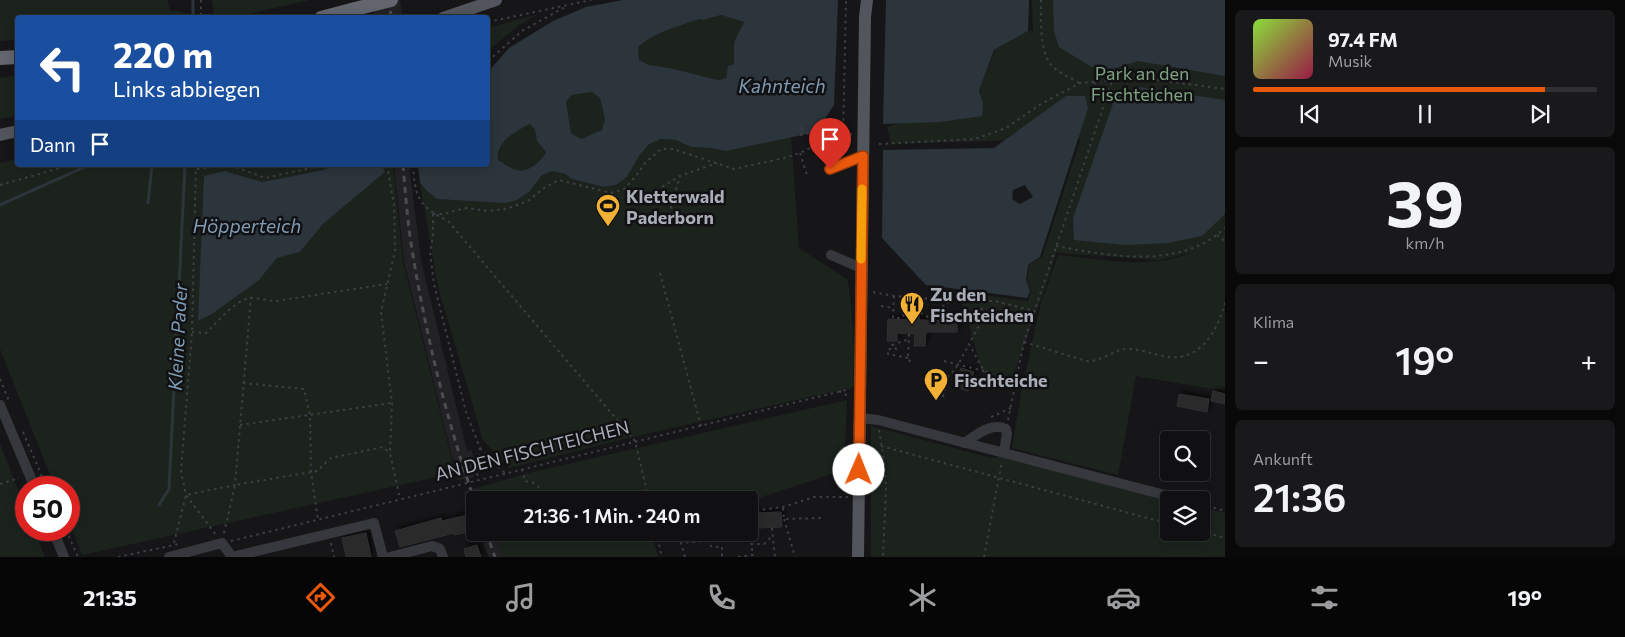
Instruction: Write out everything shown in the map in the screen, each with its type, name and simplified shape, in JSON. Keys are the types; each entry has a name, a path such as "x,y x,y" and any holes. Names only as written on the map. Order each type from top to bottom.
{"highway":[{"path":"332,15 391,0"},
{"path":"0,58 15,57"}],"main road":[{"path":"452,15 496,0"},
{"path":"862,0 862,11 865,17"},
{"path":"858,557 865,17 867,0"},
{"path":"0,136 15,132"}],"street":[{"path":"830,169 863,156"},
{"path":"831,255 861,268"},
{"path":"0,405 25,476"},
{"path":"860,418 878,420 1160,494"},
{"path":"964,443 987,428 999,426 1006,429 1007,434 1004,452"},
{"path":"169,557 222,543 232,557 374,523 383,557"},
{"path":"57,541 64,557"},
{"path":"390,557 432,546 440,549 443,557"}],"path":[{"path":"201,0 201,15"},
{"path":"490,22 592,0"},
{"path":"845,158 843,135 846,0"},
{"path":"1040,0 1042,37 1051,65 1080,83"},
{"path":"490,60 522,31 567,6"},
{"path":"879,144 975,139 1006,128 1041,104 1080,83 1142,78 1225,89"},
{"path":"1006,429 1024,342 1112,81"},
{"path":"1094,82 1104,101"},
{"path":"802,127 801,134 822,130"},
{"path":"812,132 814,146"},
{"path":"843,135 854,134"},
{"path":"433,214 443,214 466,208 488,211 506,209 528,201 558,180 611,193 624,189 645,163 661,150 673,149 734,169 800,153 814,146 843,138"},
{"path":"800,153 807,175"},
{"path":"638,194 652,193 680,176 717,163"},
{"path":"0,185 64,167"},
{"path":"174,544 186,496 181,471 192,332 196,169 211,167"},
{"path":"235,167 265,178 315,167"},
{"path":"387,167 394,206 395,251 381,312 392,403 390,453 400,499"},
{"path":"413,167 418,198 433,214 448,221 635,441 647,491"},
{"path":"666,221 680,176"},
{"path":"433,214 433,236 430,252 434,284 466,412 480,448 505,473"},
{"path":"1056,246 1095,253 1166,256 1211,240 1225,228"},
{"path":"1217,235 1225,241"},
{"path":"660,272 701,426"},
{"path":"192,332 206,333 241,300 251,297 276,301 387,284"},
{"path":"868,292 948,300 995,301 1034,311"},
{"path":"894,296 893,318 901,318 907,312 921,313 934,317"},
{"path":"222,543 235,485 251,297"},
{"path":"930,317 930,310 947,305 948,300"},
{"path":"943,398 947,377 955,371 981,322 982,300"},
{"path":"1024,342 1086,361 1096,361 1127,349 1171,357 1186,356 1199,348 1212,333 1222,315 1225,303"},
{"path":"881,306 893,308"},
{"path":"909,334 908,358 911,362"},
{"path":"908,358 888,354 888,349 896,349 892,344 909,339"},
{"path":"969,344 984,371"},
{"path":"944,361 997,376 1004,386"},
{"path":"944,387 938,382 938,379 940,374 947,377"},
{"path":"0,379 12,406"},
{"path":"244,383 304,389 310,415 311,472 318,520"},
{"name":"AN DEN FISCHTEICHEN","path":"222,543 701,426 839,390 851,389"},
{"path":"839,390 850,398"},
{"path":"240,425 392,403"},
{"path":"991,417 1011,408"},
{"path":"878,420 886,488 883,557"},
{"path":"20,424 43,476"},
{"path":"881,446 1160,521"},
{"path":"186,496 235,485 317,471 331,458 383,447 390,453"},
{"path":"477,480 480,448"},
{"path":"984,557 1004,452"},
{"path":"522,469 525,481 534,483 543,491"},
{"path":"0,484 15,479"},
{"path":"186,496 222,543"},
{"path":"758,510 783,507 814,497 849,497"},
{"path":"783,507 785,524 795,557"},
{"path":"1210,507 1225,511"},
{"path":"784,519 823,518"},
{"path":"772,528 775,557"},
{"path":"328,534 334,557"},
{"path":"1210,534 1225,538"},
{"path":"738,557 753,554 751,544 764,544 772,536"},
{"path":"71,541 78,557"},
{"path":"658,541 662,557"},
{"path":"685,557 681,543 706,541 712,547 722,547 722,557"}],"shaded area":[{"path":"372,0 400,0 402,15 375,15"},
{"path":"394,167 409,167 421,260 467,451 471,450 476,462 474,477 458,480 404,261"},
{"path":"479,487 480,491 467,491"},
{"path":"482,541 497,541 504,557 489,557"}],"green space":[{"path":"0,0 167,0 170,10 183,12 183,15 15,15 15,40 0,41"},
{"path":"212,0 310,0 245,15 214,15"},
{"name":"Park an den Fischteichen","path":"1032,0 1225,0 1225,391 1136,376 1118,475 1012,448 1021,393 1040,307 1058,255 1108,261 1142,262 1159,261 1191,253 1160,260 1056,253 1050,275 1010,384 983,374 959,292 1028,301 1031,291 1027,280 1029,265 1042,257 1081,138 891,144 887,127 982,101 979,91 995,50 1028,31 1033,31"},
{"path":"539,14 519,25 490,49 490,27"},
{"path":"722,15 744,22 734,42 734,64 728,66 726,78 718,80 670,68 649,65 639,60 638,47 652,37 700,19 703,20"},
{"path":"15,75 15,116 0,119 0,78"},
{"path":"592,92 600,98 605,119 602,130 581,139 571,133 566,102 572,95"},
{"path":"530,124 535,130 537,141 546,152 541,159 534,166 526,170 517,170 498,160 498,153 503,142 512,134"},
{"path":"791,137 799,248 848,280 853,328 854,387 628,438 509,468 483,440 438,287 420,183 437,199 468,200 530,191 541,176 552,171 565,174 572,179 604,187 616,185 627,177 639,156 649,144 661,139 676,140 691,147 726,151"},
{"path":"15,159 15,167 330,167 262,182 225,171 205,176 199,321 212,314 259,280 277,258 300,252 323,224 385,172 383,167 393,167 403,261 455,473 82,555 77,541 80,541 80,476 51,476 0,349 0,163"},
{"path":"847,400 844,470 758,498 758,491 480,491 479,487 533,472"},
{"path":"871,426 991,458 1012,456 1160,497 1160,541 1210,541 1210,509 1225,513 1225,557 871,557"},
{"path":"0,444 15,482 15,541 38,541 45,557 0,557"},
{"path":"497,541 654,541 658,557 504,557"}],"water":[{"name":"Kahnteich","path":"623,0 838,0 834,105 816,132 726,151 691,147 676,140 661,139 649,144 639,156 627,177 616,185 604,187 572,179 565,174 552,171 541,176 530,191 517,200 505,203 437,199 420,183 418,167 490,167 490,70 509,48 553,21 586,7","holes":["721,15 744,22 734,42 734,64 728,66 726,78 718,80 670,68 649,65 639,60 638,47 652,37 668,30 700,19 703,20","592,92 600,98 605,119 602,130 581,139 571,133 566,102 572,95","530,124 535,130 537,141 546,152 541,159 534,166 526,170 517,170 498,160 498,154 503,143 513,134"]},
{"path":"886,0 1029,0 1028,31 994,50 979,91 983,103 982,116 940,122 883,124"},
{"path":"1053,0 1225,0 1225,76 1138,61 1107,71 1090,66 1059,47 1054,31"},
{"path":"1139,87 1225,100 1225,214 1202,236 1167,243 1126,245 1074,240 1073,218 1116,95"},
{"path":"1066,96 1085,96 1088,108 1040,257 1028,265 1026,280 1030,291 1027,298 926,285 882,238 883,150 994,148","holes":["1025,185 1033,197 1020,204 1012,199 1013,190"]},
{"name":"Höpperteich","path":"330,167 383,167 385,172 323,224 300,252 277,258 259,280 212,314 198,321 204,176 225,171 262,182"}],"building":[{"path":"909,316 919,316 919,320 957,321 957,332 926,332 925,346 914,346 915,334 897,333 897,341 887,341 888,319 908,320"},
{"path":"961,368 974,372 968,391 955,387"},
{"path":"1213,391 1225,394 1225,404 1211,401"},
{"path":"1179,394 1209,399 1207,412 1177,406"},
{"path":"781,512 782,527 758,528 758,513"},
{"path":"466,515 466,532 454,535 454,533 400,547 395,531 441,518 442,521"},
{"path":"366,533 371,557 346,557 342,538"},
{"path":"477,545 481,557 466,557 464,549"}],"waterway":[{"name":"Kleine Pader","path":"193,0 193,15"},
{"path":"0,205 85,167"},
{"path":"148,203 152,167"},
{"name":"Kleine Pader","path":"159,505 169,489 185,167"}],"railway":[{"path":"390,0 391,15"},
{"path":"403,167 410,237 429,338 454,437 471,491"},
{"path":"489,541 495,557"}],"slow traffic":[{"path":"861,259 862,189"}],"place":[{"name":"Kletterwald Paderborn","path":"608,227"},
{"name":"Zu den Fischteichen","path":"912,325"},
{"name":"Fischteiche","path":"936,401"}],"route":[{"path":"830,169 863,156 859,470"}]}
